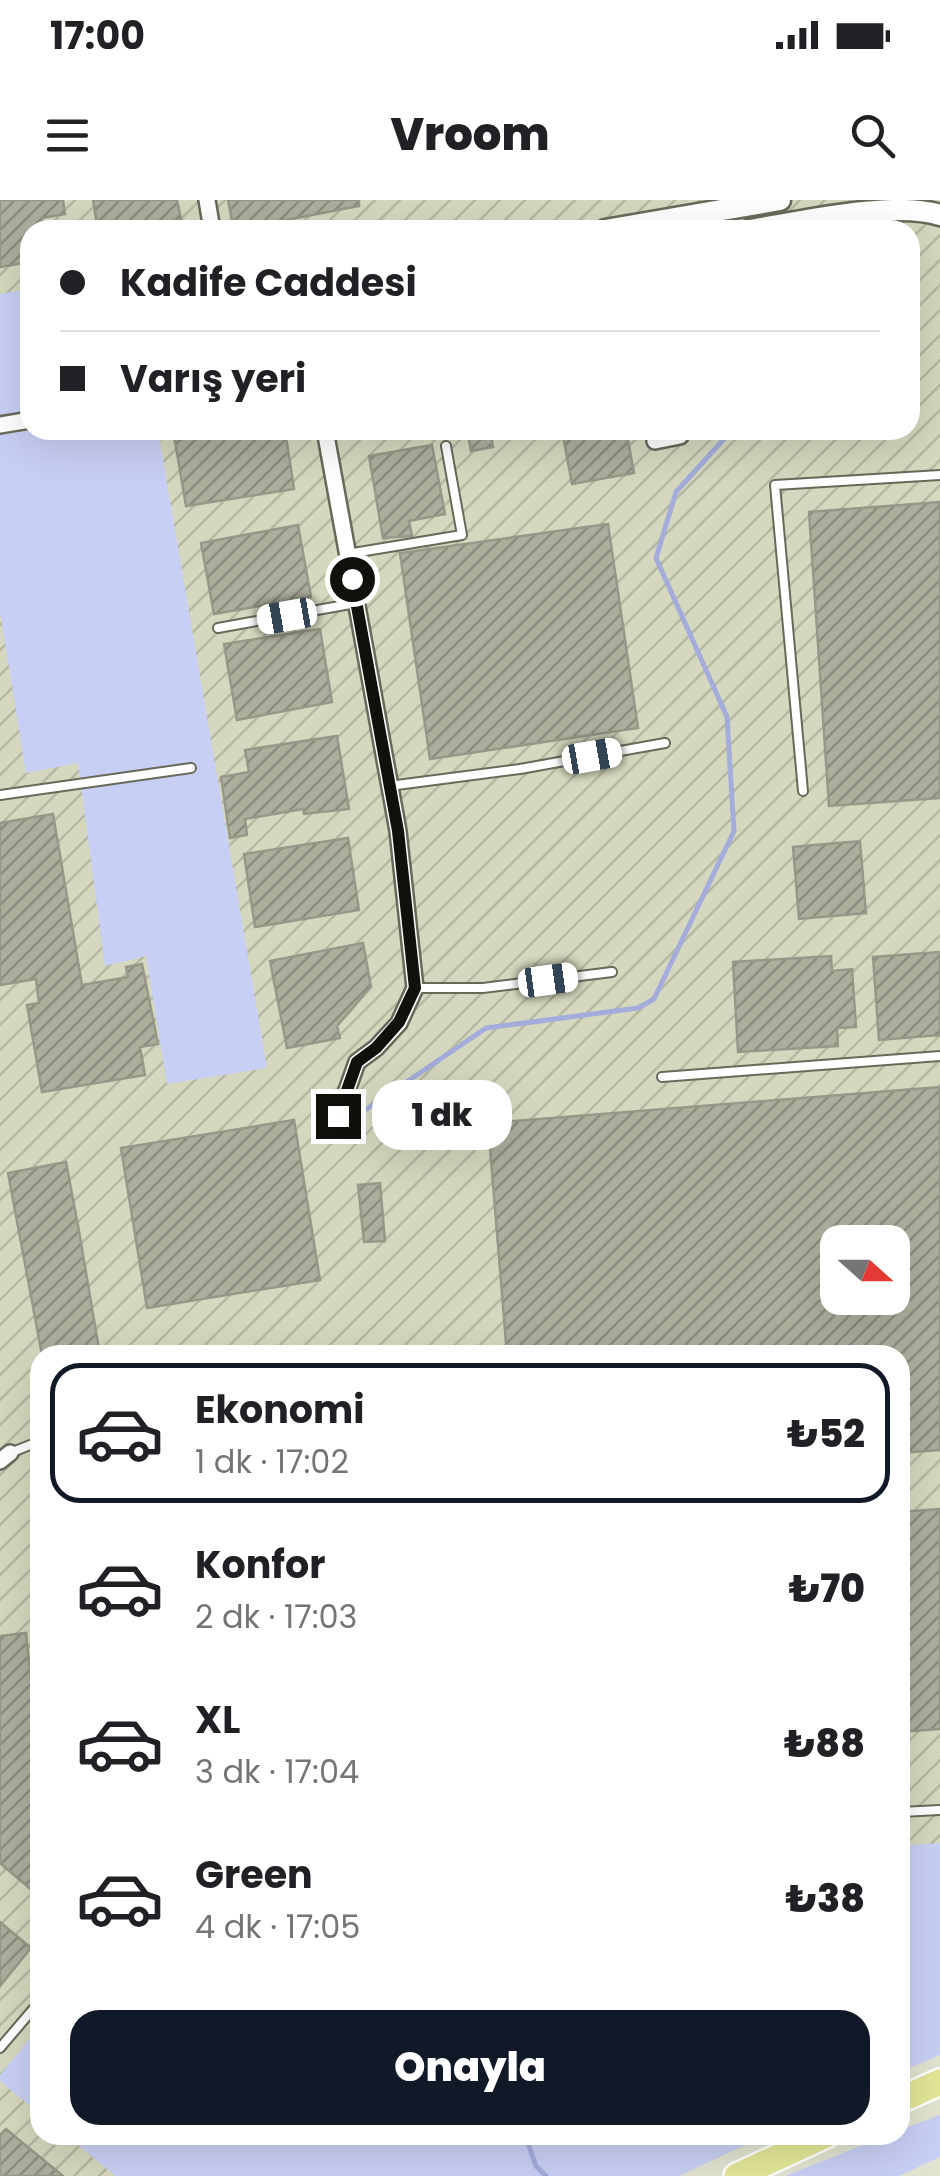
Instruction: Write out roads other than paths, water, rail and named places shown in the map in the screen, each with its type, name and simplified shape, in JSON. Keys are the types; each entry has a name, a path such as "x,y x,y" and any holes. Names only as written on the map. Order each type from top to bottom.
{"main road":[{"path":"910,2096 940,2082"},
{"path":"737,2176 804,2145"}],"street":[{"path":"663,220 780,200"},
{"path":"824,220 895,208 928,210 940,215"},
{"path":"327,440 389,786 415,988 399,1022 357,1062 338,1116"},
{"path":"655,441 660,440"}],"lane":[{"path":"348,554 462,535 446,446"},
{"path":"803,791 775,485 940,475"},
{"path":"218,628 356,603"},
{"path":"389,786 665,743"},
{"path":"0,795 191,768"},
{"path":"415,988 483,988 612,972"},
{"path":"662,1076 940,1056"},
{"path":"5,1457 30,1446"},
{"path":"910,1812 940,1810"},
{"path":"0,2048 30,2012"}],"waterway":[{"path":"352,1134 358,1115 486,1028 638,1008 654,999 734,831 727,717 656,558 676,492 723,440"},
{"path":"529,2145 536,2166 546,2176"}]}
